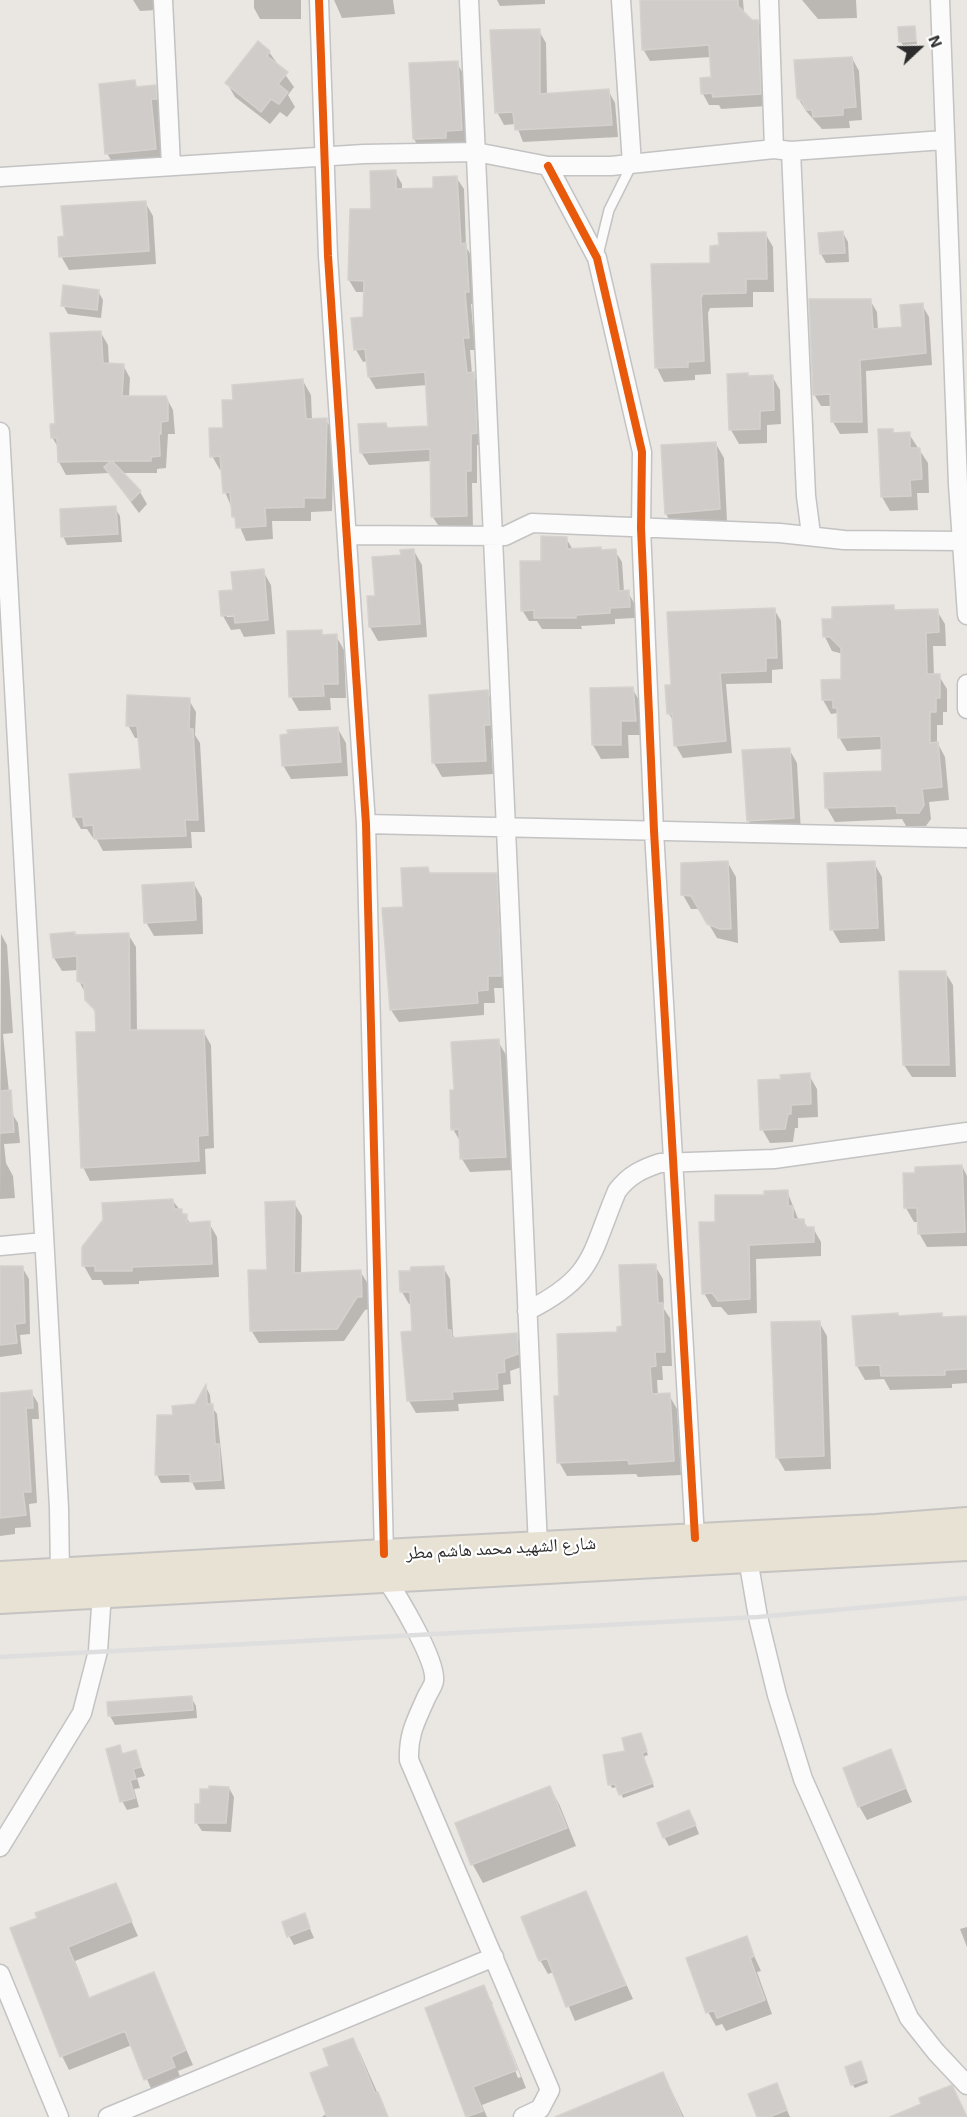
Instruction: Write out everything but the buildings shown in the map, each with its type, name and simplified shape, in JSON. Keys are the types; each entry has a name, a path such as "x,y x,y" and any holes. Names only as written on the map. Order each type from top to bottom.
{"main road":[{"name":"شارع الشهيد محمد هاشم مطر","path":"0,1599 102,1593 384,1566 538,1546 967,1522"},
{"name":"شارع الشهيد محمد هاشم مطر","path":"0,1576 748,1558 967,1546"}],"street":[{"path":"163,0 171,165"},
{"path":"319,0 327,157 328,256 366,824 384,1566 416,1635 431,1658 434,1681 408,1738 410,1760 550,2090 540,2109 523,2117"},
{"path":"469,0 538,1546"},
{"path":"621,0 632,164"},
{"path":"769,0 811,534"},
{"path":"940,0 961,541 967,615"},
{"path":"0,177 171,165 476,152 548,166 632,164 782,150 944,140"},
{"path":"548,166 597,258 642,452 641,528 654,831 695,1538"},
{"path":"0,432 5,609 44,1242 59,1508 60,1574"},
{"path":"348,535 505,536 532,524 811,534 844,540 961,541"},
{"path":"967,684 967,709"},
{"path":"366,824 967,838"},
{"path":"527,1311 560,1293 585,1270 617,1191 626,1180 643,1168 672,1163 774,1159 967,1132"},
{"path":"0,1246 44,1242"},
{"path":"748,1558 758,1617 777,1695 804,1779 909,2018 936,2052 967,2085"},
{"path":"0,1847 82,1713 98,1651 102,1593"},
{"path":"108,2117 494,1957"},
{"path":"0,1974 59,2117"}],"lane":[{"path":"597,258 609,210 632,164"}],"railway":[{"path":"0,1657 758,1617 967,1598"}],"cycle path":[{"path":"319,0 328,256 366,824 384,1554"},
{"path":"548,166 597,258 642,452 641,528 654,831 695,1538"}]}
